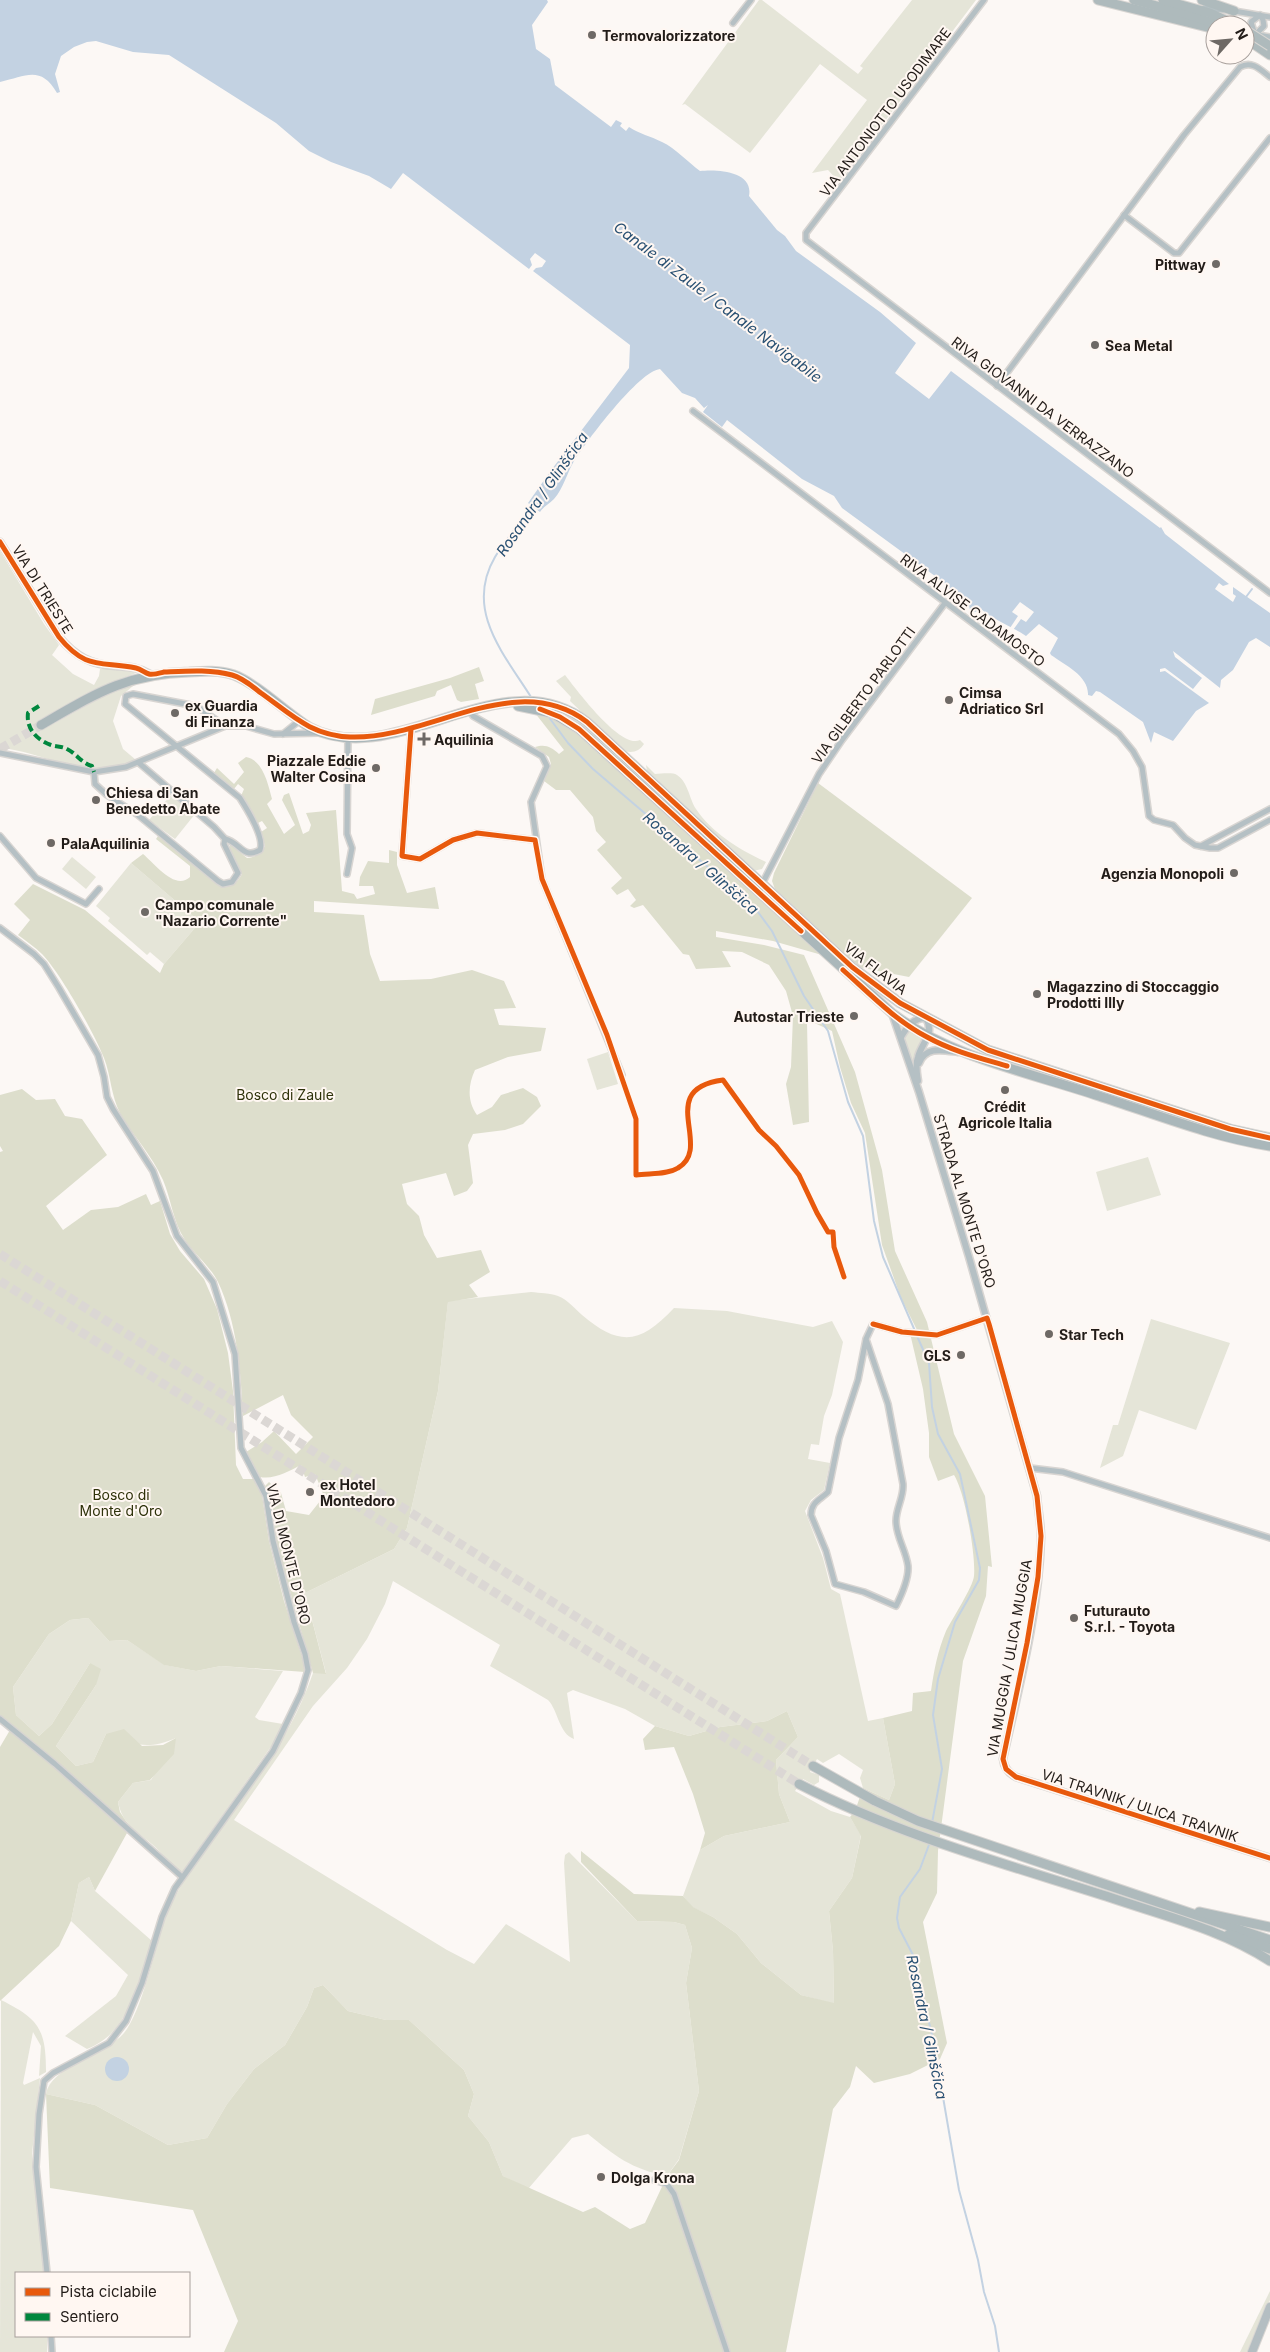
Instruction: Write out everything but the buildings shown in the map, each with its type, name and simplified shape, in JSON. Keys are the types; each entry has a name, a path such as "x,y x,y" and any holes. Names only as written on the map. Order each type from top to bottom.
{"highway":[{"path":"1098,0 1183,12 1205,20"},
{"path":"1163,0 1214,15"},
{"path":"1202,0 1234,10"},
{"path":"1134,5 1205,25"},
{"path":"1255,37 1270,46"},
{"path":"1255,45 1270,55"},
{"path":"813,1766 860,1793 918,1821 1270,1940"},
{"path":"799,1784 855,1811 910,1834 1180,1921 1228,1939 1270,1962"},
{"path":"1149,1900 1270,1927"},
{"path":"1180,1921 1236,1936 1270,1949"}],"main road":[{"path":"41,725 108,688 150,674 201,671 234,675 319,733 348,737 388,734 412,729 497,704"},
{"name":"VIA FLAVIA","path":"497,704 537,701 564,708 587,722 865,978 926,1018 981,1047 1008,1058 1220,1126 1270,1138"},
{"name":"VIA FLAVIA","path":"497,704 544,710 579,729 893,1014 927,1038 963,1052 1227,1136 1270,1146"},
{"path":"1252,2352 1270,2307"}],"street":[{"path":"733,23 751,0"},
{"name":"VIA ANTONIOTTO USODIMARE","path":"806,237 806,233 984,0"},
{"path":"1127,0 1205,25"},
{"path":"1169,0 1198,7 1234,10 1269,16"},
{"path":"1255,19 1260,15"},
{"path":"1255,35 1264,26 1260,15"},
{"path":"1255,35 1270,37"},
{"path":"997,386 1184,135 1240,67 1246,64 1254,65 1270,77"},
{"path":"1124,215 1174,253 1178,254 1270,138"},
{"name":"RIVA GIOVANNI DA VERRAZZANO","path":"806,237 809,244 1270,593"},
{"name":"RIVA ALVISE CADAMOSTO","path":"692,411 1119,734 1133,751 1142,767 1149,816 1154,820 1173,825 1190,842 1201,846"},
{"name":"VIA DI TRIESTE","path":"0,542 68,649 92,663 136,668 150,674"},
{"name":"VIA GILBERTO PARLOTTI","path":"762,884 819,774 842,740 945,603"},
{"path":"139,763 214,827 225,839 230,840 245,853 251,854 260,850 262,842 240,798 125,704 126,696 133,694 191,705 202,709 225,726"},
{"path":"470,711 473,716 542,756 545,760 547,766 531,802 542,879 622,1075"},
{"path":"283,734 299,721"},
{"path":"0,753 94,772 114,771 139,763 176,745 225,726 246,726 274,734 319,733"},
{"path":"412,729 402,856 420,859 453,840 477,833 535,840"},
{"path":"347,874 352,848 347,834 348,737"},
{"path":"94,772 97,787 138,815 218,881 228,884 238,874 224,844 225,839"},
{"path":"1201,846 1270,809"},
{"path":"1201,846 1218,848 1270,820"},
{"path":"0,836 41,883 86,904 99,889"},
{"name":"VIA DI MONTE D'ORO","path":"0,928 44,964 59,988 98,1055 107,1097 112,1108 153,1171 177,1236 207,1272 217,1292 235,1354 242,1448 266,1496 273,1541 281,1565 292,1617 305,1654 308,1670 303,1689 273,1751 181,1876 162,1917 142,1983 126,2021 109,2042 53,2073 44,2081 39,2114 36,2167 48,2272"},
{"name":"STRADA AL MONTE D'ORO","path":"893,1014 919,1092 987,1317"},
{"path":"901,1038 909,1026 920,1017 926,1018"},
{"name":"STRADA AL MONTE D'ORO","path":"919,1092 917,1060 930,1033 930,1024 926,1018"},
{"path":"917,1069 921,1059 934,1049 963,1052"},
{"path":"866,1339 888,1404 904,1492 896,1519 897,1530 908,1566 903,1589 896,1606 864,1592 835,1584 826,1551 811,1515 813,1504 828,1492 839,1438 858,1380 866,1339 873,1324 909,1333 937,1335 987,1317"},
{"name":"VIA MUGGIA / ULICA MUGGIA","path":"987,1317 1037,1496 1041,1536 1027,1643 1003,1759 1006,1769"},
{"path":"1030,1468 1063,1472 1270,1538"},
{"path":"0,1720 55,1764 181,1876"},
{"name":"VIA TRAVNIK / ULICA TRAVNIK","path":"1006,1769 1016,1777 1270,1858"},
{"path":"654,2180 667,2184 674,2194 727,2352"},
{"path":"51,2337 52,2352"}],"shaded area":[{"path":"759,0 762,0 858,74 863,68 860,66 912,0 976,0 839,182 828,170 812,173 867,100 820,64 750,153 685,104 682,105"},
{"path":"0,551 44,624 59,645 52,655 73,674 94,685 99,676 100,669 125,669 136,673 93,690 39,720 44,729 113,691 139,681 121,696 113,721 123,749 136,760 106,769 81,768 0,748"},
{"path":"565,675 611,728 632,741 640,740 644,744 642,747 634,752 622,750 570,701 571,697 556,681"},
{"path":"646,765 655,774 672,774 681,778 696,809 710,826 727,840 766,862 762,869 753,871 647,771"},
{"path":"172,794 195,814 175,839 149,820"},
{"path":"72,857 96,877 86,889 62,869"},
{"name":"Campo comunale \"Nazario Corrente\"","path":"131,863 200,922 164,964 150,952 147,955 108,921 110,918 96,906"},
{"path":"908,1030 924,1039 912,1062 905,1040"},
{"path":"608,1052 618,1084 597,1090 587,1059"},
{"path":"1148,1157 1161,1195 1107,1211 1096,1172"},
{"path":"531,1292 561,1297 596,1326 620,1337 630,1337 651,1329 674,1308 727,1311 813,1327 832,1321 843,1342 832,1395 824,1416 819,1445 811,1444 808,1459 830,1463 824,1490 811,1500 805,1511 823,1558 831,1589 840,1594 868,1721 883,1718 895,1784 889,1800 863,1788 860,1778 863,1770 839,1754 823,1763 817,1759 810,1772 819,1775 819,1782 814,1785 803,1779 795,1791 831,1811 850,1817 861,1835 852,1878 829,1911 833,1951 834,2004 801,1995 761,1963 737,1934 713,1917 692,1907 683,1896 700,1850 724,1836 790,1822 779,1794 776,1760 798,1737 787,1711 767,1721 720,1727 689,1736 655,1726 625,1709 573,1690 567,1693 574,1739 565,1732 548,1700 490,1666 500,1645 393,1581 385,1604 367,1639 347,1668 313,1706 234,1820 447,1950 474,1964 506,1924 570,1962 564,1863 565,1855 569,1852 637,1921 674,1922 685,1925 692,1948 686,1983 699,2091 679,2159 667,2176 643,2170 624,2161 588,2134 572,2138 528,2189 503,2176 489,2142 468,2116 474,2094 464,2070 409,2020 386,2020 348,2011 323,1985 314,1988 307,2007 285,2045 254,2069 227,2104 207,2138 168,2145 95,2105 46,2094 50,2084 57,2076 115,2041 131,2023 148,1979 165,1919 178,1891 277,1748 297,1712 313,1673 326,1673 305,1593 394,1549 407,1528 438,1391 448,1301"},
{"path":"1151,1319 1230,1343 1196,1430 1139,1410 1123,1456 1100,1468 1113,1425 1118,1425"},
{"path":"88,1618 109,1641 127,1640 165,1665 196,1671 221,1666 283,1671 255,1717 259,1720 283,1724 275,1741 183,1871 179,1871 129,1825 123,1816 118,1802 133,1783 151,1780 176,1738 156,1744 141,1745 106,1734 93,1762 76,1766 56,1746 96,1685 90,1663 52,1724 39,1736 16,1715 13,1687 49,1634 70,1620"},
{"path":"89,1877 95,1891 152,1941 131,2004 123,2018 102,2041 87,2049 65,2036 116,1996 128,1975 71,1921 79,1883"},
{"path":"1,2000 24,2013 38,2027 42,2035 46,2057 46,2072 39,2076 41,2046 33,2032 23,2083 24,2085 40,2078 32,2154 44,2272 15,2272 15,2337 47,2337 47,2352 0,2352"},
{"path":"1270,2291 1270,2300 1249,2352 1240,2352"}],"green space":[{"path":"479,667 484,681 475,684 479,699 461,702 457,700 451,685 437,691 435,696 371,715 375,699 450,678"},
{"path":"535,713 554,717 573,728 822,955 773,941 716,931 716,937 764,945 804,955 855,1072 882,1170 895,1251 927,1322 954,1434 985,1496 992,1567 988,1566 986,1596 963,1661 938,1851 937,1893 923,1922 947,2043 940,2059 910,2074 874,2083 856,2066 850,2087 833,2109 786,2352 224,2352 238,2321 193,2210 50,2188 46,2094 95,2105 168,2145 207,2138 227,2104 254,2069 285,2045 307,2007 314,1988 323,1985 348,2011 386,2020 409,2020 464,2070 474,2094 468,2116 489,2142 503,2176 583,2212 595,2207 630,2229 645,2223 667,2176 679,2160 699,2091 686,1983 692,1948 685,1925 674,1922 637,1921 581,1862 581,1851 634,1894 683,1896 693,1907 713,1917 737,1934 761,1963 801,1995 834,2003 833,1951 829,1911 852,1878 861,1836 850,1817 855,1811 863,1788 889,1800 895,1784 883,1718 912,1711 913,1693 931,1691 943,1638 970,1588 974,1576 969,1524 958,1483 954,1475 938,1481 929,1457 929,1433 923,1389 909,1329 917,1330 901,1298 882,1245 865,1133 851,1103 832,1031 810,1021 807,1022 809,1122 793,1125 786,1084 791,1067 793,1016 786,991 769,965 742,952 722,951 731,967 696,969 689,955 683,954 643,905 634,908 630,906 636,900 628,889 617,895 611,888 622,878 597,850 606,842 596,831 593,817 570,790 556,790 544,781 551,764 549,757 535,747 548,747 559,754 564,750"},
{"name":"Bosco di Zaule","path":"246,757 257,763 264,774 272,799 267,804 284,834 295,825 282,800 284,795 289,793 303,834 309,831 311,825 306,813 336,810 342,891 354,894 357,899 375,894 373,886 359,886 360,877 368,861 389,863 389,850 397,852 397,865 407,893 435,887 439,909 314,901 314,912 364,915 370,954 380,981 431,979 472,970 504,981 516,1008 494,1009 499,1025 546,1028 541,1051 508,1057 475,1070 471,1081 470,1099 477,1115 492,1107 501,1095 523,1088 537,1097 541,1106 523,1124 505,1130 473,1134 468,1145 473,1183 467,1191 454,1196 446,1173 402,1184 407,1204 419,1216 424,1235 437,1258 481,1250 490,1272 469,1285 478,1297 448,1302 438,1391 407,1528 394,1549 305,1593 326,1674 313,1673 277,1545 272,1502 265,1486 269,1482 281,1493 286,1511 309,1515 324,1496 315,1474 305,1477 301,1465 276,1476 260,1477 246,1452 262,1442 274,1431 296,1454 313,1437 291,1415 283,1395 243,1416 241,1382 234,1330 218,1282 181,1233 163,1180 120,1113 104,1058 76,1004 50,963 33,946 18,935 30,920 14,904 33,884 85,910 160,973 164,964 200,922 131,863 143,854 172,879 178,881 190,877 190,866 156,839 158,836 220,886 227,886 236,882 242,874 229,848 230,844 247,858 256,856 265,846 261,832 267,828 262,821 258,823 241,796 244,789 238,784 234,789 214,773 217,768 234,784 244,772 238,763"},
{"path":"818,783 972,898 909,977 858,967 776,892 772,881 774,873"},
{"name":"Bosco di Monte d'Oro","path":"22,1089 36,1100 55,1099 65,1116 82,1119 107,1155 46,1206 63,1230 91,1210 118,1207 146,1194 151,1205 160,1201 170,1234 180,1251 204,1279 217,1309 228,1353 233,1391 236,1465 243,1479 254,1479 262,1495 269,1541 305,1672 221,1666 196,1671 164,1665 127,1640 109,1641 88,1618 70,1620 49,1634 13,1687 16,1715 39,1736 52,1724 90,1663 101,1669 96,1685 56,1746 76,1766 93,1762 106,1734 124,1729 142,1746 163,1745 176,1738 174,1754 150,1780 133,1783 118,1802 120,1812 130,1827 73,1776 0,1718 0,1152 3,1151 0,1146 0,1095"},
{"path":"787,1711 798,1737 776,1760 779,1794 790,1822 724,1836 700,1850 705,1833 693,1794 674,1747 645,1750 643,1739 655,1726 689,1736 720,1727 767,1721"},
{"path":"10,1730 127,1833 95,1891 89,1877 79,1883 71,1921 59,1946 0,2001 0,1747"}],"water":[{"name":"Canale di Zaule / Canale Navigabile","path":"0,0 547,0 548,2 532,25 536,49 550,59 555,85 611,127 616,120 622,123 620,126 626,131 629,127 677,151 700,171 724,171 733,173 746,181 749,188 749,196 796,251 880,312 916,343 895,373 929,399 951,371 1161,527 1165,534 1229,584 1223,586 1219,583 1215,589 1233,602 1236,596 1233,594 1233,587 1270,613 1270,647 1256,638 1249,642 1233,670 1221,680 1220,688 1173,651 1175,657 1202,678 1193,689 1165,668 1160,669 1160,672 1165,671 1209,703 1196,711 1173,741 1154,732 1151,743 1143,722 1100,692 1096,691 1092,696 1088,695 1085,682 1069,667 1051,655 1050,653 1058,638 1039,624 1026,636 981,609 975,612 970,610 968,602 947,593 950,587 842,508 834,496 802,479 727,420 722,427 703,412 708,405 704,408 695,398 682,393 660,369 639,382 614,409 574,461 557,495 540,512 528,503 629,368 630,345 533,271 536,268 542,267 546,261 535,253 530,259 532,265 529,269 403,173 391,189 369,176 331,162 309,151 276,123 169,55 133,52 96,41 87,42 74,47 61,56 55,74 60,92 57,93 51,84 39,76 25,75 0,82"},
{"path":"117,2057 126,2060 129,2069 126,2078 117,2081 108,2078 105,2069 108,2060"}],"pier":[{"path":"1020,602 1034,612 1026,622 1021,619 1013,630 1010,628 1018,616 1012,612"}],"waterway":[{"name":"Rosandra / Glinščica","path":"531,697 491,631 484,595 487,576 495,557 533,504"},
{"path":"1246,597 1252,589"},
{"name":"Rosandra / Glinščica","path":"548,716 568,743 593,769 743,897 755,908 772,931 804,996 828,1031 848,1102 863,1136 874,1221 883,1257 915,1331"},
{"name":"Rosandra / Glinščica","path":"917,1336 929,1363 932,1407 938,1434 960,1474 980,1568 979,1580 955,1622 938,1679 933,1715 942,1769 932,1823"},
{"name":"Rosandra / Glinščica","path":"930,1842 920,1869 900,1897 897,1918 899,1928 913,1955 933,2039 959,2190 978,2260 984,2292 995,2326 999,2352"}],"tunnel":[{"path":"0,749 41,725"},
{"path":"0,1254 813,1766"},
{"path":"0,1281 799,1784"}],"marked path":[{"path":"39,706 28,713 29,724 37,737 53,746 70,751 92,766 94,772"}],"cycle path":[{"path":"0,542 59,637 77,655 94,662 136,668 151,674 198,671 232,675 247,682 302,722 324,732 350,737 380,735 472,710 502,704 531,702 560,707 587,722 852,967 900,1003 988,1050 1230,1129 1270,1138"},
{"path":"540,709 560,717 579,729 801,931"},
{"path":"411,729 402,856 420,859 453,840 477,833 535,840 542,879 607,1035 636,1119 636,1175 663,1173 674,1170 687,1159 691,1147 688,1106 692,1095 703,1086 723,1080 759,1130 776,1146 799,1175 828,1232 833,1232 834,1247 844,1277"},
{"path":"843,970 916,1031 956,1050 1007,1066"},
{"path":"873,1324 902,1332 937,1335 987,1318 989,1324 1037,1496 1041,1536 1038,1577 1027,1643 1003,1759 1006,1769 1016,1777 1270,1858"}],"place":[{"name":"Termovalorizzatore","path":"592,35"},
{"name":"Pittway","path":"1216,264"},
{"name":"Sea Metal","path":"1095,345"},
{"name":"Cimsa Adriatico Srl","path":"949,700"},
{"name":"ex Guardia di Finanza","path":"175,713"},
{"name":"Aquilinia","path":"424,739"},
{"name":"Piazzale Eddie Walter Cosina","path":"376,768"},
{"name":"Chiesa di San Benedetto Abate","path":"96,800"},
{"name":"PalaAquilinia","path":"51,843"},
{"name":"Agenzia Monopoli","path":"1234,873"},
{"name":"Campo comunale \"Nazario Corrente\"","path":"145,912"},
{"name":"Magazzino di Stoccaggio Prodotti Illy","path":"1037,994"},
{"name":"Autostar Trieste","path":"854,1016"},
{"name":"Crédit Agricole Italia","path":"1005,1090"},
{"name":"Star Tech","path":"1049,1334"},
{"name":"GLS","path":"961,1355"},
{"name":"ex Hotel Montedoro","path":"310,1492"},
{"name":"Futurauto S.r.l. - Toyota","path":"1074,1618"},
{"name":"Dolga Krona","path":"601,2177"}]}
